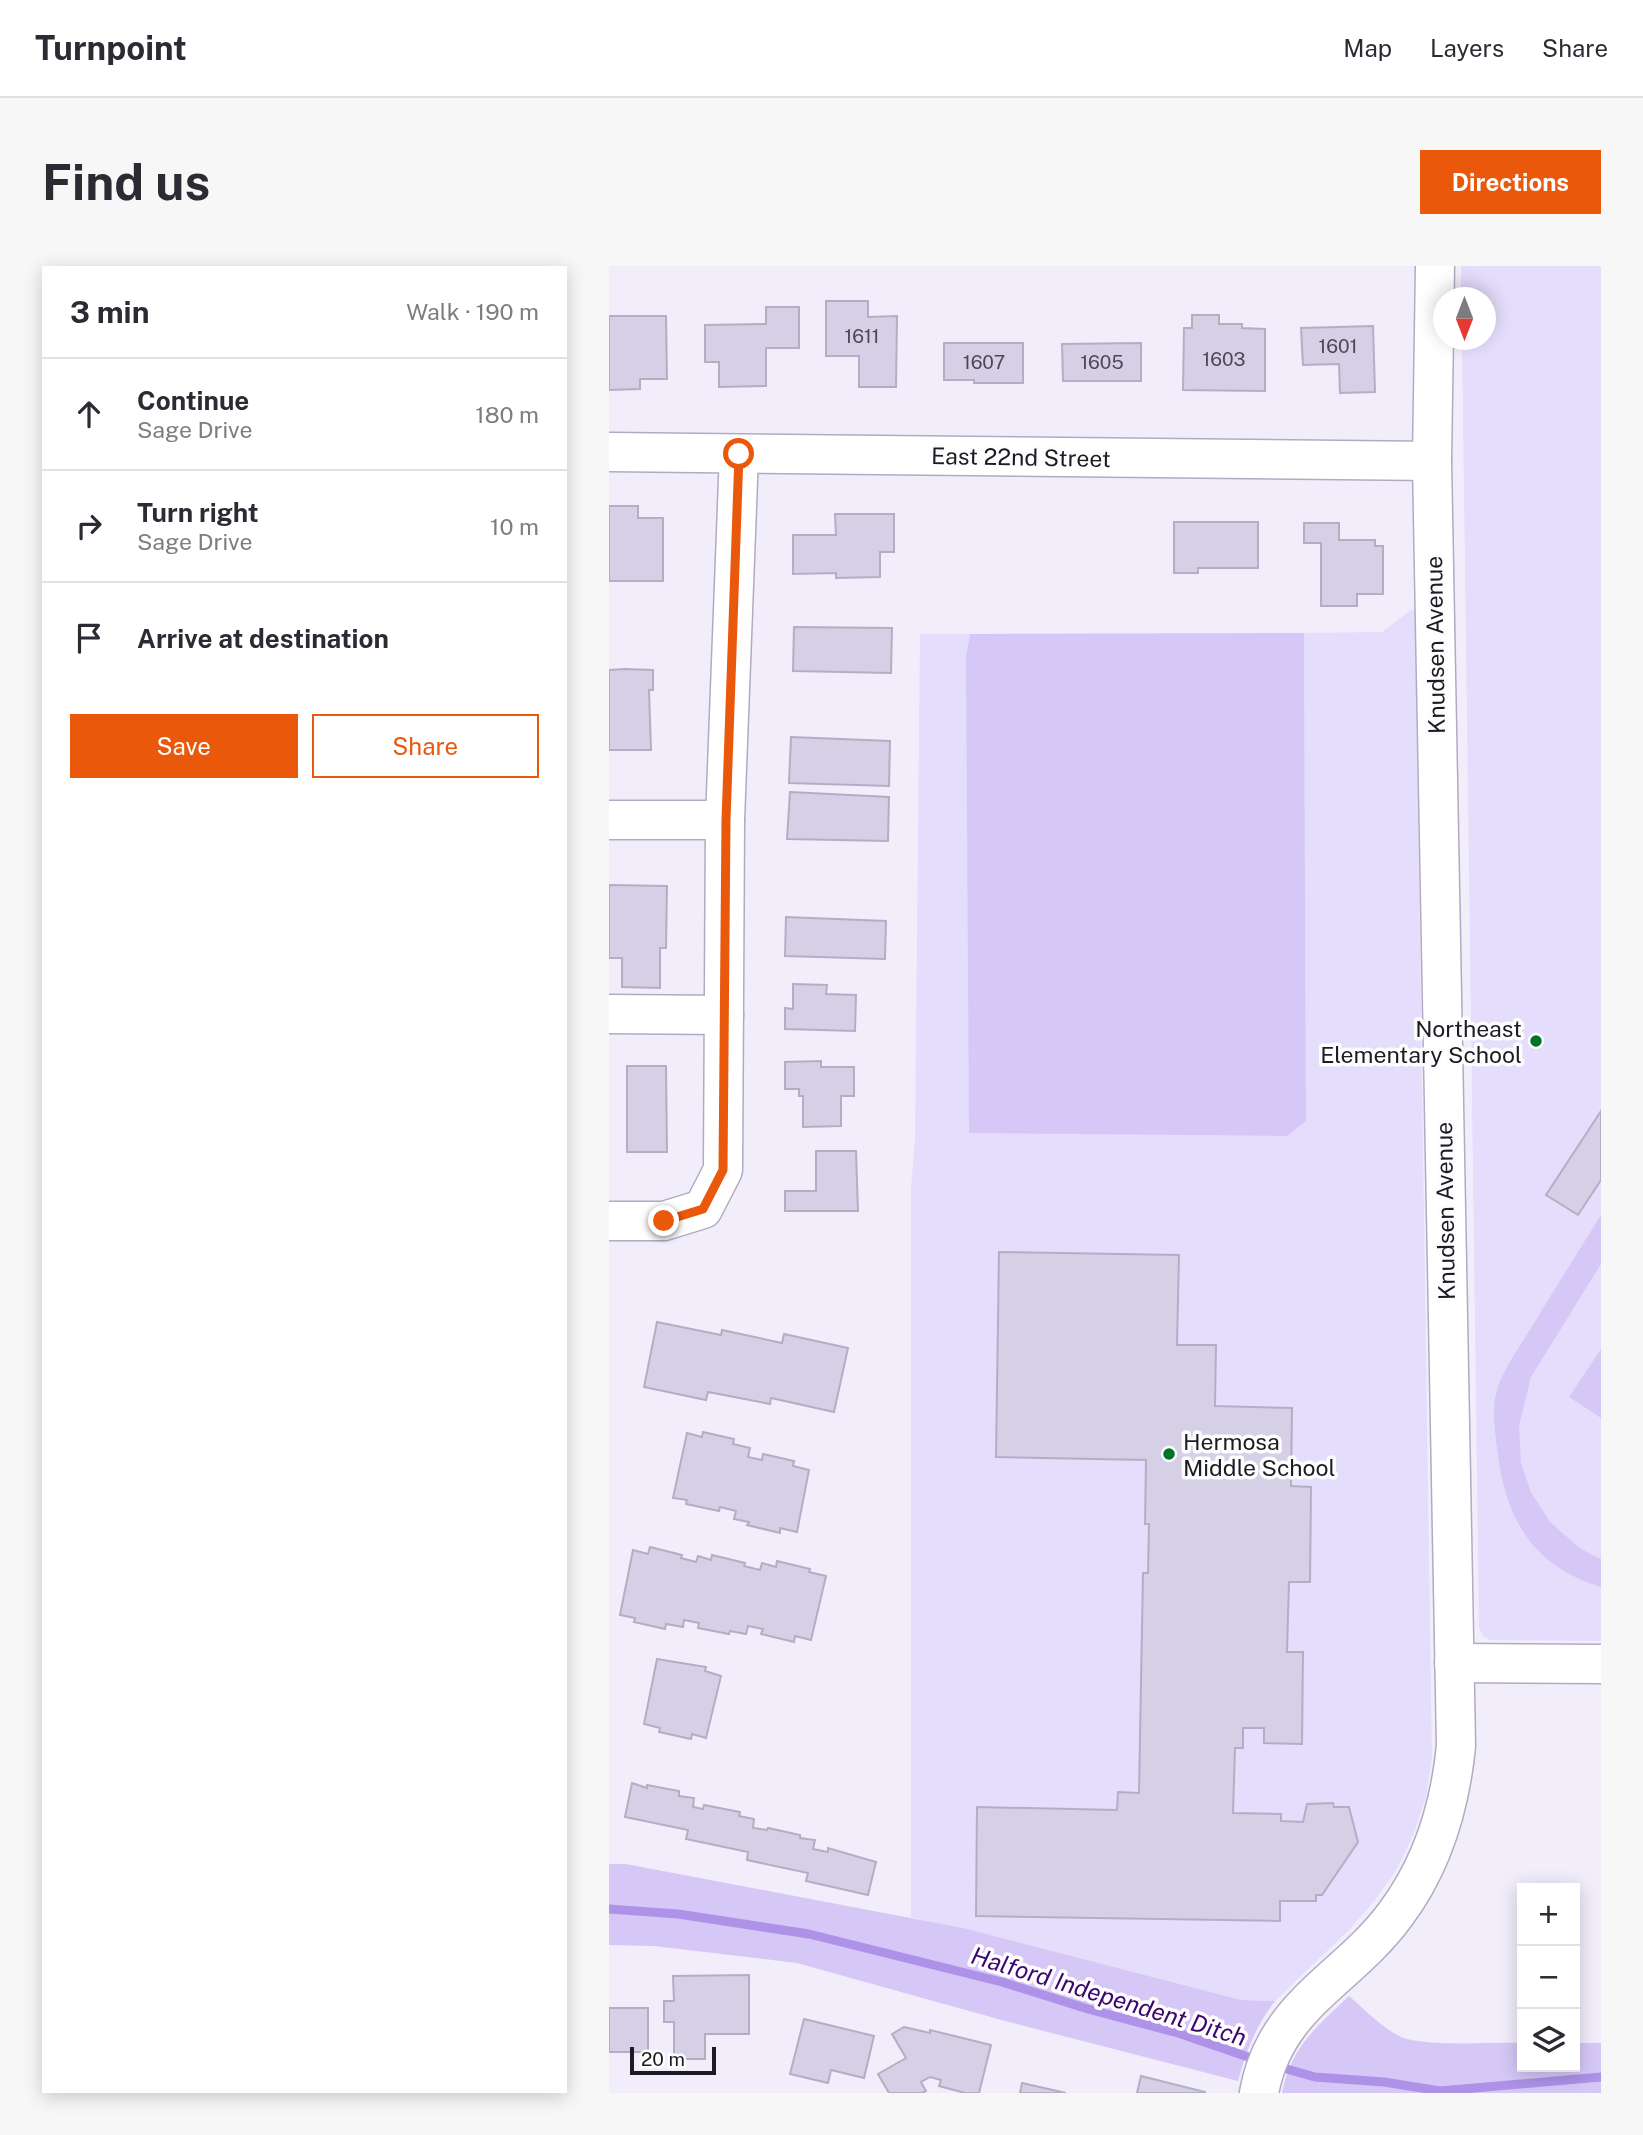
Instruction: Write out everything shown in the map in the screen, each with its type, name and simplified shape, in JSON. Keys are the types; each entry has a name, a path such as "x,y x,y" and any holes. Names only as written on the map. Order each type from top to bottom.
{"street":[{"name":"Knudsen Avenue","path":"1259,2093 1267,2060 1287,2024 1364,1950 1395,1915 1418,1878 1434,1844 1453,1778 1456,1746 1432,461 1435,266"},
{"name":"East 22nd Street","path":"609,452 1432,461"},
{"path":"609,1221 664,1221 703,1209 723,1170 726,820 739,454"},
{"path":"609,820 726,820"},
{"path":"609,1014 724,1015"},
{"path":"1454,1663 1601,1664"}],"shaded area":[{"name":"Northeast Elementary School","path":"1461,266 1601,266 1601,1641 1490,1640 1483,1636 1479,1628 1462,350 1496,350 1496,287 1461,287"},
{"name":"Hermosa Middle School","path":"1411,610 1415,610 1432,1758 1426,1796 1414,1833 1398,1867 1376,1899 1351,1928 1275,2001 1241,2000 911,1917 911,1189 915,1137 920,634 970,634 966,658 1306,1121 1304,633 1382,632"},
{"path":"1304,633 1306,1121 1287,1136 969,1133 966,657 970,634"},
{"path":"1601,1215 1601,1264 1531,1377 1519,1426 1521,1463 1531,1492 1550,1522 1581,1549 1601,1559 1601,1587 1556,1566 1539,1552 1526,1536 1507,1496 1501,1473 1494,1415 1498,1386 1506,1369"},
{"path":"1601,1349 1601,1418 1569,1397"},
{"path":"609,1864 626,1864 963,1928 1241,2000 1275,2001 1252,2039 1238,2081 1005,2021 797,1963 654,1946 609,1945"},
{"path":"1349,1996 1373,2018 1401,2037 1442,2043 1517,2043 1517,2072 1580,2072 1580,2043 1601,2043 1601,2093 1282,2093 1292,2062 1316,2028"}],"building":[{"path":"826,301 868,301 868,317 897,316 896,387 859,387 859,356 826,356"},
{"path":"766,307 799,307 799,348 766,348 766,386 719,387 719,362 705,362 705,325 766,324"},
{"path":"1192,315 1219,315 1219,324 1242,324 1242,328 1265,329 1265,391 1183,390 1184,328 1192,328"},
{"path":"609,316 666,316 667,379 640,379 640,389 609,390"},
{"path":"1373,326 1375,392 1340,393 1339,364 1303,365 1301,328"},
{"path":"944,343 1023,343 1023,383 944,380"},
{"path":"1141,343 1141,381 1063,381 1062,344"},
{"path":"609,506 638,506 638,518 663,518 663,581 609,581"},
{"path":"835,514 894,514 894,552 880,552 880,577 836,578 836,573 793,574 793,535 836,535"},
{"path":"1174,522 1258,522 1258,568 1198,568 1198,573 1174,573"},
{"path":"1304,523 1339,523 1339,540 1375,540 1375,546 1383,546 1383,594 1357,594 1357,606 1321,606 1321,543 1304,543"},
{"path":"794,627 892,628 891,673 793,671"},
{"path":"609,670 653,670 653,690 649,690 651,750 609,750"},
{"path":"791,737 890,741 889,786 789,783"},
{"path":"790,792 889,797 888,841 787,839"},
{"path":"609,885 667,886 666,948 660,948 660,988 622,987 622,958 609,958"},
{"path":"786,917 886,921 885,959 785,956"},
{"path":"793,984 827,985 826,994 856,995 855,1031 785,1029 785,1008 793,1009"},
{"path":"821,1061 821,1067 854,1067 854,1096 841,1096 841,1126 803,1127 803,1096 799,1096 799,1089 785,1089 785,1062"},
{"path":"627,1066 666,1066 667,1152 627,1152"},
{"path":"1601,1111 1601,1180 1578,1215 1546,1195"},
{"path":"816,1151 856,1151 858,1211 785,1211 785,1191 816,1191"},
{"path":"999,1252 1179,1255 1177,1345 1216,1345 1215,1406 1292,1408 1291,1486 1311,1487 1310,1582 1289,1582 1287,1652 1303,1652 1302,1744 1264,1743 1264,1728 1243,1728 1243,1748 1235,1748 1233,1813 1281,1814 1281,1821 1303,1822 1307,1804 1333,1803 1334,1807 1349,1807 1358,1842 1322,1895 1316,1895 1316,1901 1280,1901 1280,1921 976,1916 977,1807 1117,1810 1118,1792 1139,1793 1143,1573 1148,1573 1149,1524 1145,1524 1146,1460 996,1457"},
{"path":"657,1322 721,1335 722,1330 782,1343 784,1334 848,1348 834,1412 771,1398 770,1404 708,1392 706,1400 644,1387"},
{"path":"703,1432 734,1439 733,1444 750,1448 748,1457 762,1460 763,1454 794,1461 793,1466 809,1470 797,1532 780,1528 780,1533 747,1525 749,1522 734,1519 736,1511 720,1507 719,1511 686,1504 687,1500 673,1498 687,1433 702,1437"},
{"path":"650,1547 682,1555 681,1558 696,1562 698,1556 711,1560 712,1555 745,1563 744,1566 760,1570 762,1563 776,1567 777,1561 826,1576 811,1640 795,1636 794,1642 761,1634 763,1629 748,1626 746,1634 730,1631 729,1634 698,1628 699,1623 684,1620 683,1627 666,1624 665,1629 634,1622 635,1618 620,1615 633,1550 648,1554"},
{"path":"657,1659 706,1667 705,1671 721,1676 706,1738 692,1734 691,1739 659,1732 660,1728 644,1724"},
{"path":"632,1783 647,1788 647,1785 679,1791 679,1796 694,1798 693,1807 703,1809 704,1805 740,1812 739,1816 754,1819 753,1828 768,1828 815,1840 813,1849 828,1852 828,1848 876,1862 868,1895 806,1881 808,1873 747,1860 748,1852 686,1839 688,1830 625,1817"},
{"path":"749,1975 749,2034 705,2034 705,2059 674,2059 674,2022 664,2022 664,2001 674,2001 673,1976"},
{"path":"609,2008 648,2008 648,2052 609,2052"},
{"path":"804,2019 874,2036 864,2078 831,2070 828,2083 790,2074"},
{"path":"904,2027 930,2033 930,2030 991,2045 979,2093 965,2093 939,2086 941,2080 930,2077 921,2082 926,2091 922,2093 889,2093 878,2074 906,2058 892,2034"},
{"path":"1141,2076 1205,2092 1205,2093 1137,2093"},
{"path":"1022,2083 1066,2093 1020,2093"}],"waterway":[{"name":"Halford Independent Ditch","path":"609,1909 678,1914 809,1934 1002,1982 1178,2033 1260,2061"},
{"name":"Halford Independent Ditch","path":"1276,2066 1315,2077 1384,2082 1440,2091 1601,2077"}],"place":[{"name":"Northeast Elementary School","path":"1536,1041"},
{"name":"Hermosa Middle School","path":"1169,1454"}],"route":[{"path":"664,1221 703,1209 723,1170 726,820 739,454"}]}
